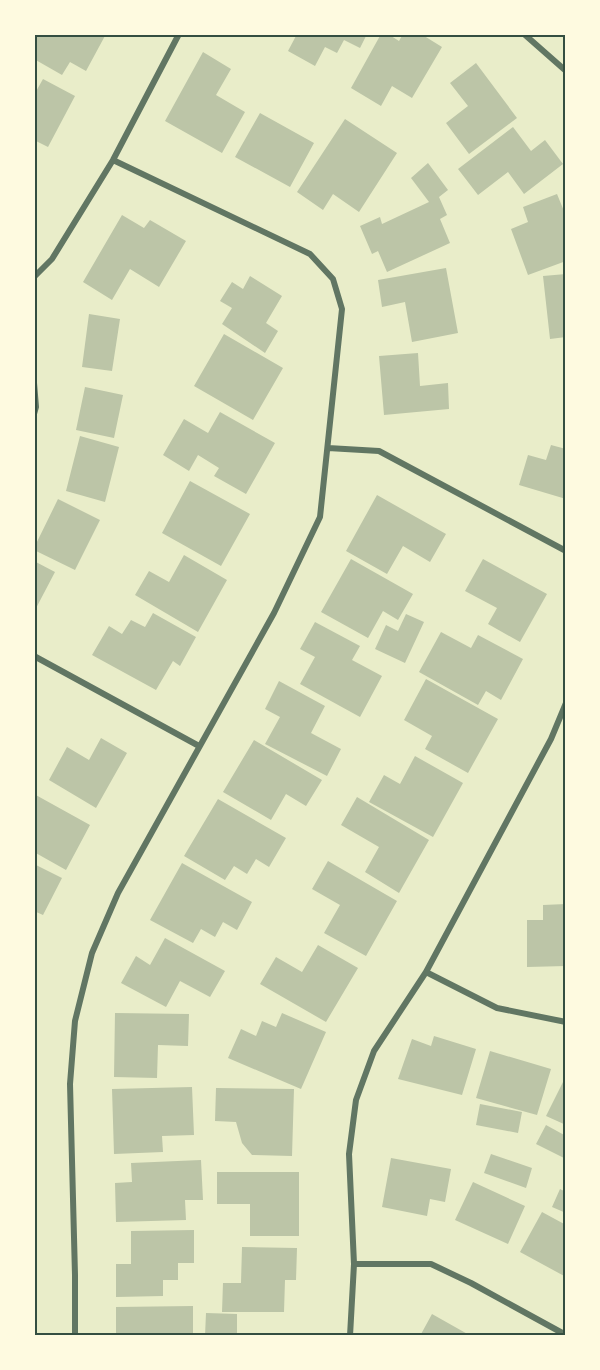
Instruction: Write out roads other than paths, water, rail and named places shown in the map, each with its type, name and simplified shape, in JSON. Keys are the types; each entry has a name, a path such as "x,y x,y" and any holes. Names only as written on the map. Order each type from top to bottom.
{"street":[{"path":"34,277 52,259 113,160 179,34"},
{"path":"524,34 566,71"},
{"path":"75,1335 70,1084 75,1021 92,953 118,892 274,613 320,517 342,309 333,279 310,254 113,160"},
{"path":"34,383 36,407 34,414"},
{"path":"328,448 379,451 566,551"},
{"path":"34,656 199,747"},
{"path":"350,1335 354,1264 349,1154 356,1100 374,1051 426,972 551,739 566,703"},
{"path":"426,972 497,1008 566,1022"},
{"path":"354,1264 431,1264 471,1283 566,1335"}]}
